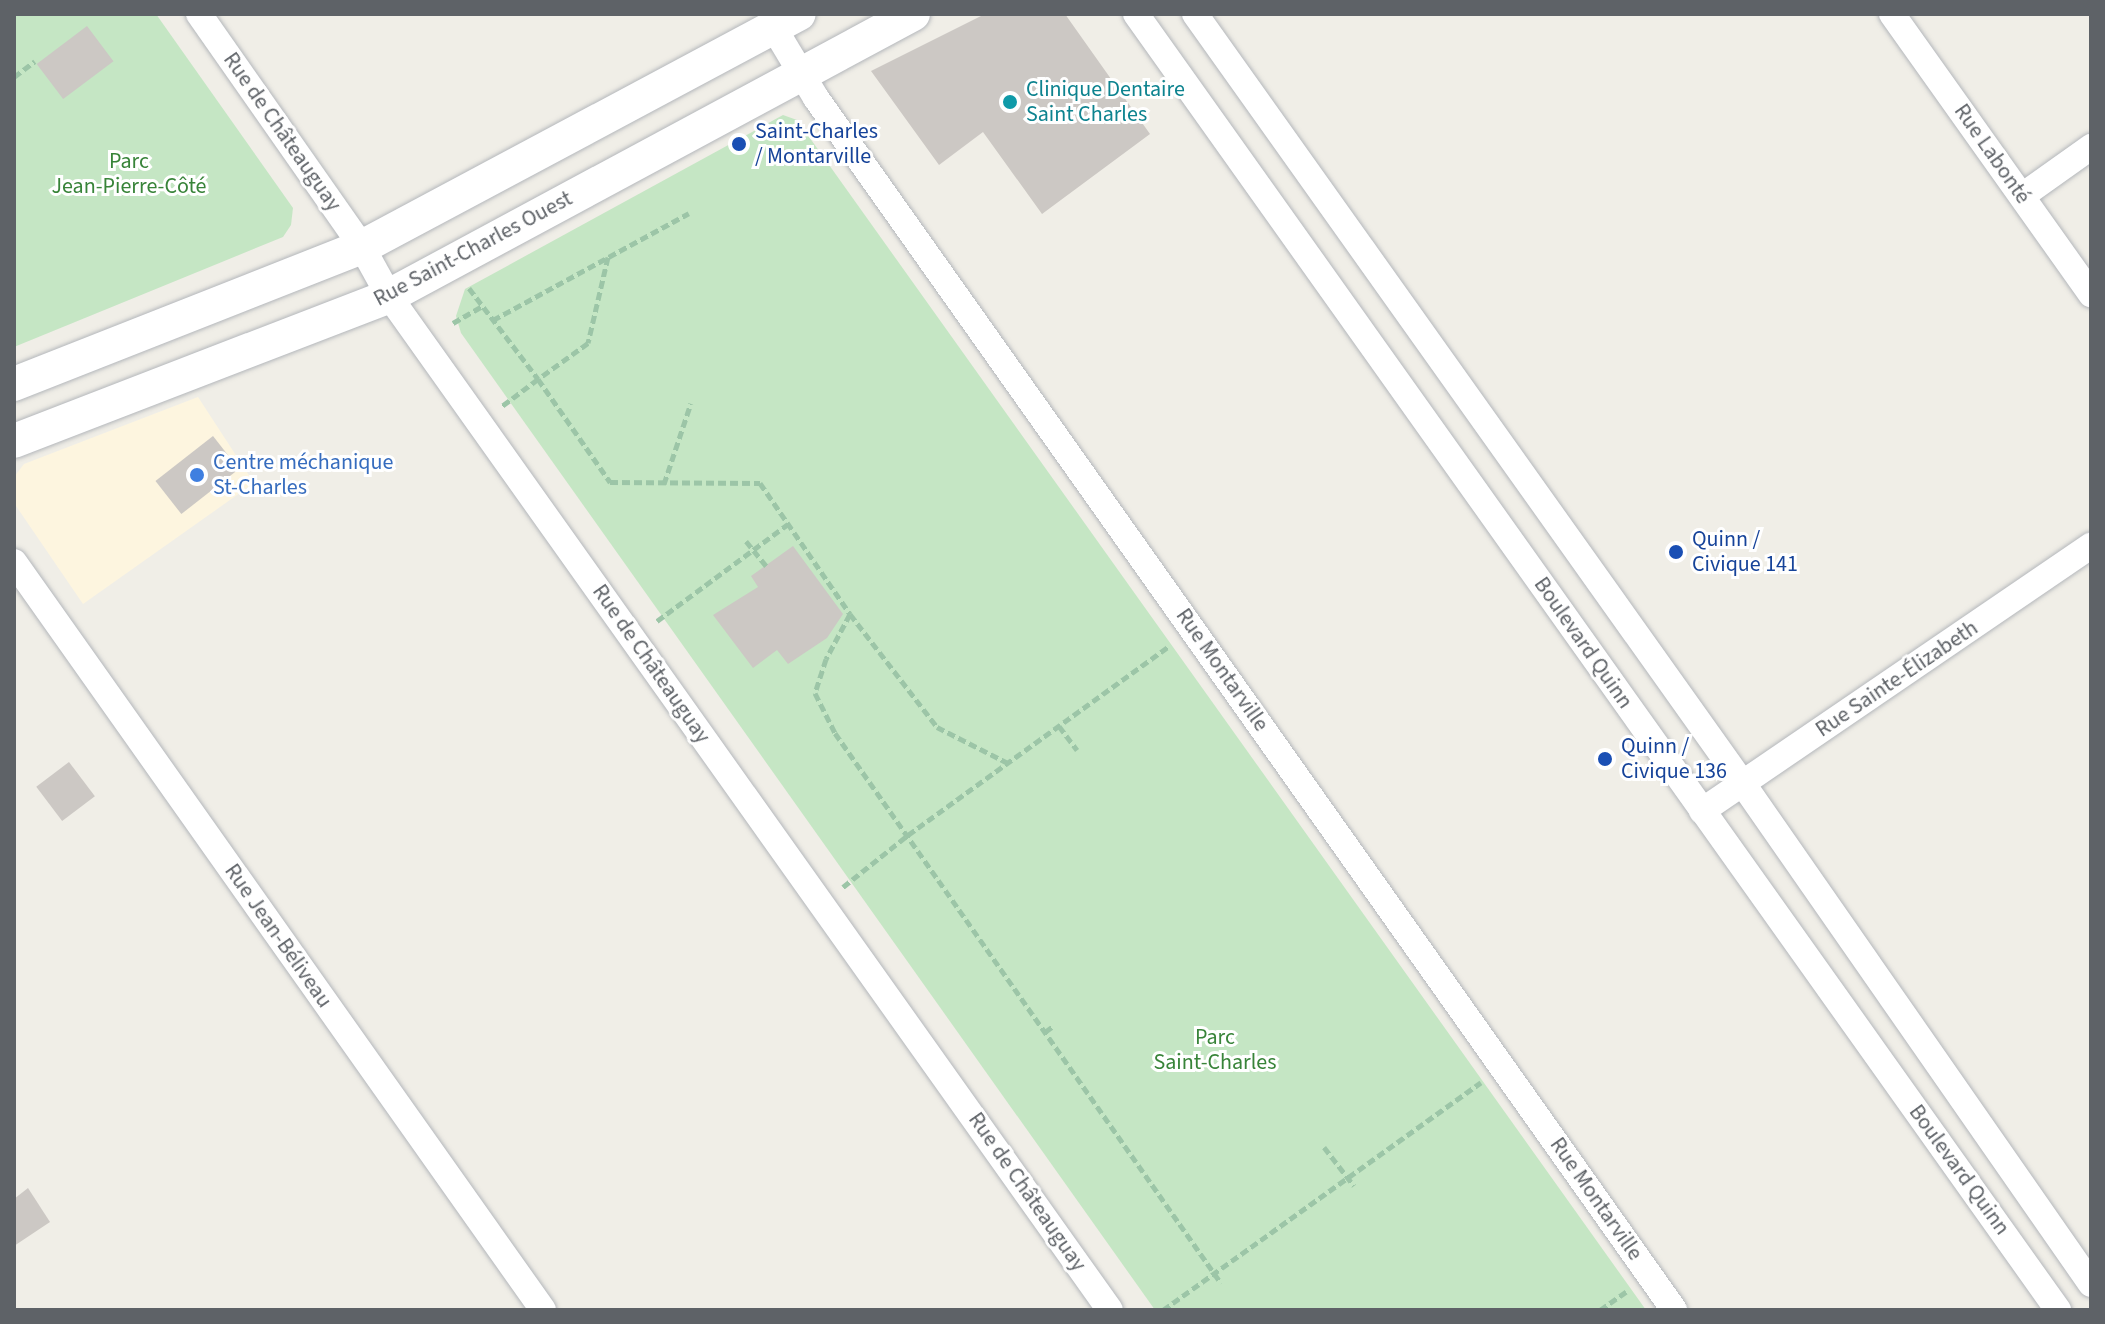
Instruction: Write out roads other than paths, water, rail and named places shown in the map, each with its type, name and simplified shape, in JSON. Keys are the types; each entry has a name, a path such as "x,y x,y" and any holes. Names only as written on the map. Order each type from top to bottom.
{"street":[{"name":"Rue de Châteauguay","path":"199,14 362,247 389,296 1110,1310"},
{"name":"Rue Saint-Charles Ouest","path":"14,441 389,296 913,14"},
{"name":"Boulevard Quinn","path":"1136,14 2058,1310"},
{"name":"Boulevard Quinn","path":"1195,14 1743,784 2091,1284"},
{"name":"Rue Labonté","path":"1892,14 2091,294"},
{"path":"14,384 362,247 787,21"},
{"name":"Rue Montarville","path":"787,21 800,74 1674,1310"},
{"path":"2022,196 2091,147"},
{"name":"Rue Sainte-Élizabeth","path":"1702,811 2091,546"},
{"name":"Rue Jean-Béliveau","path":"14,562 543,1310"}],"place":[{"name":"Clinique Dentaire Saint Charles","path":"1010,102"},
{"name":"Saint-Charles / Montarville","path":"739,144"},
{"name":"Centre méchanique St-Charles","path":"197,475"},
{"name":"Quinn / Civique 141","path":"1676,552"},
{"name":"Quinn / Civique 136","path":"1605,759"}],"park label":[{"name":"Parc Jean-Pierre-Côté","path":"129,174"},
{"name":"Parc Saint-Charles","path":"1215,1050"}]}
